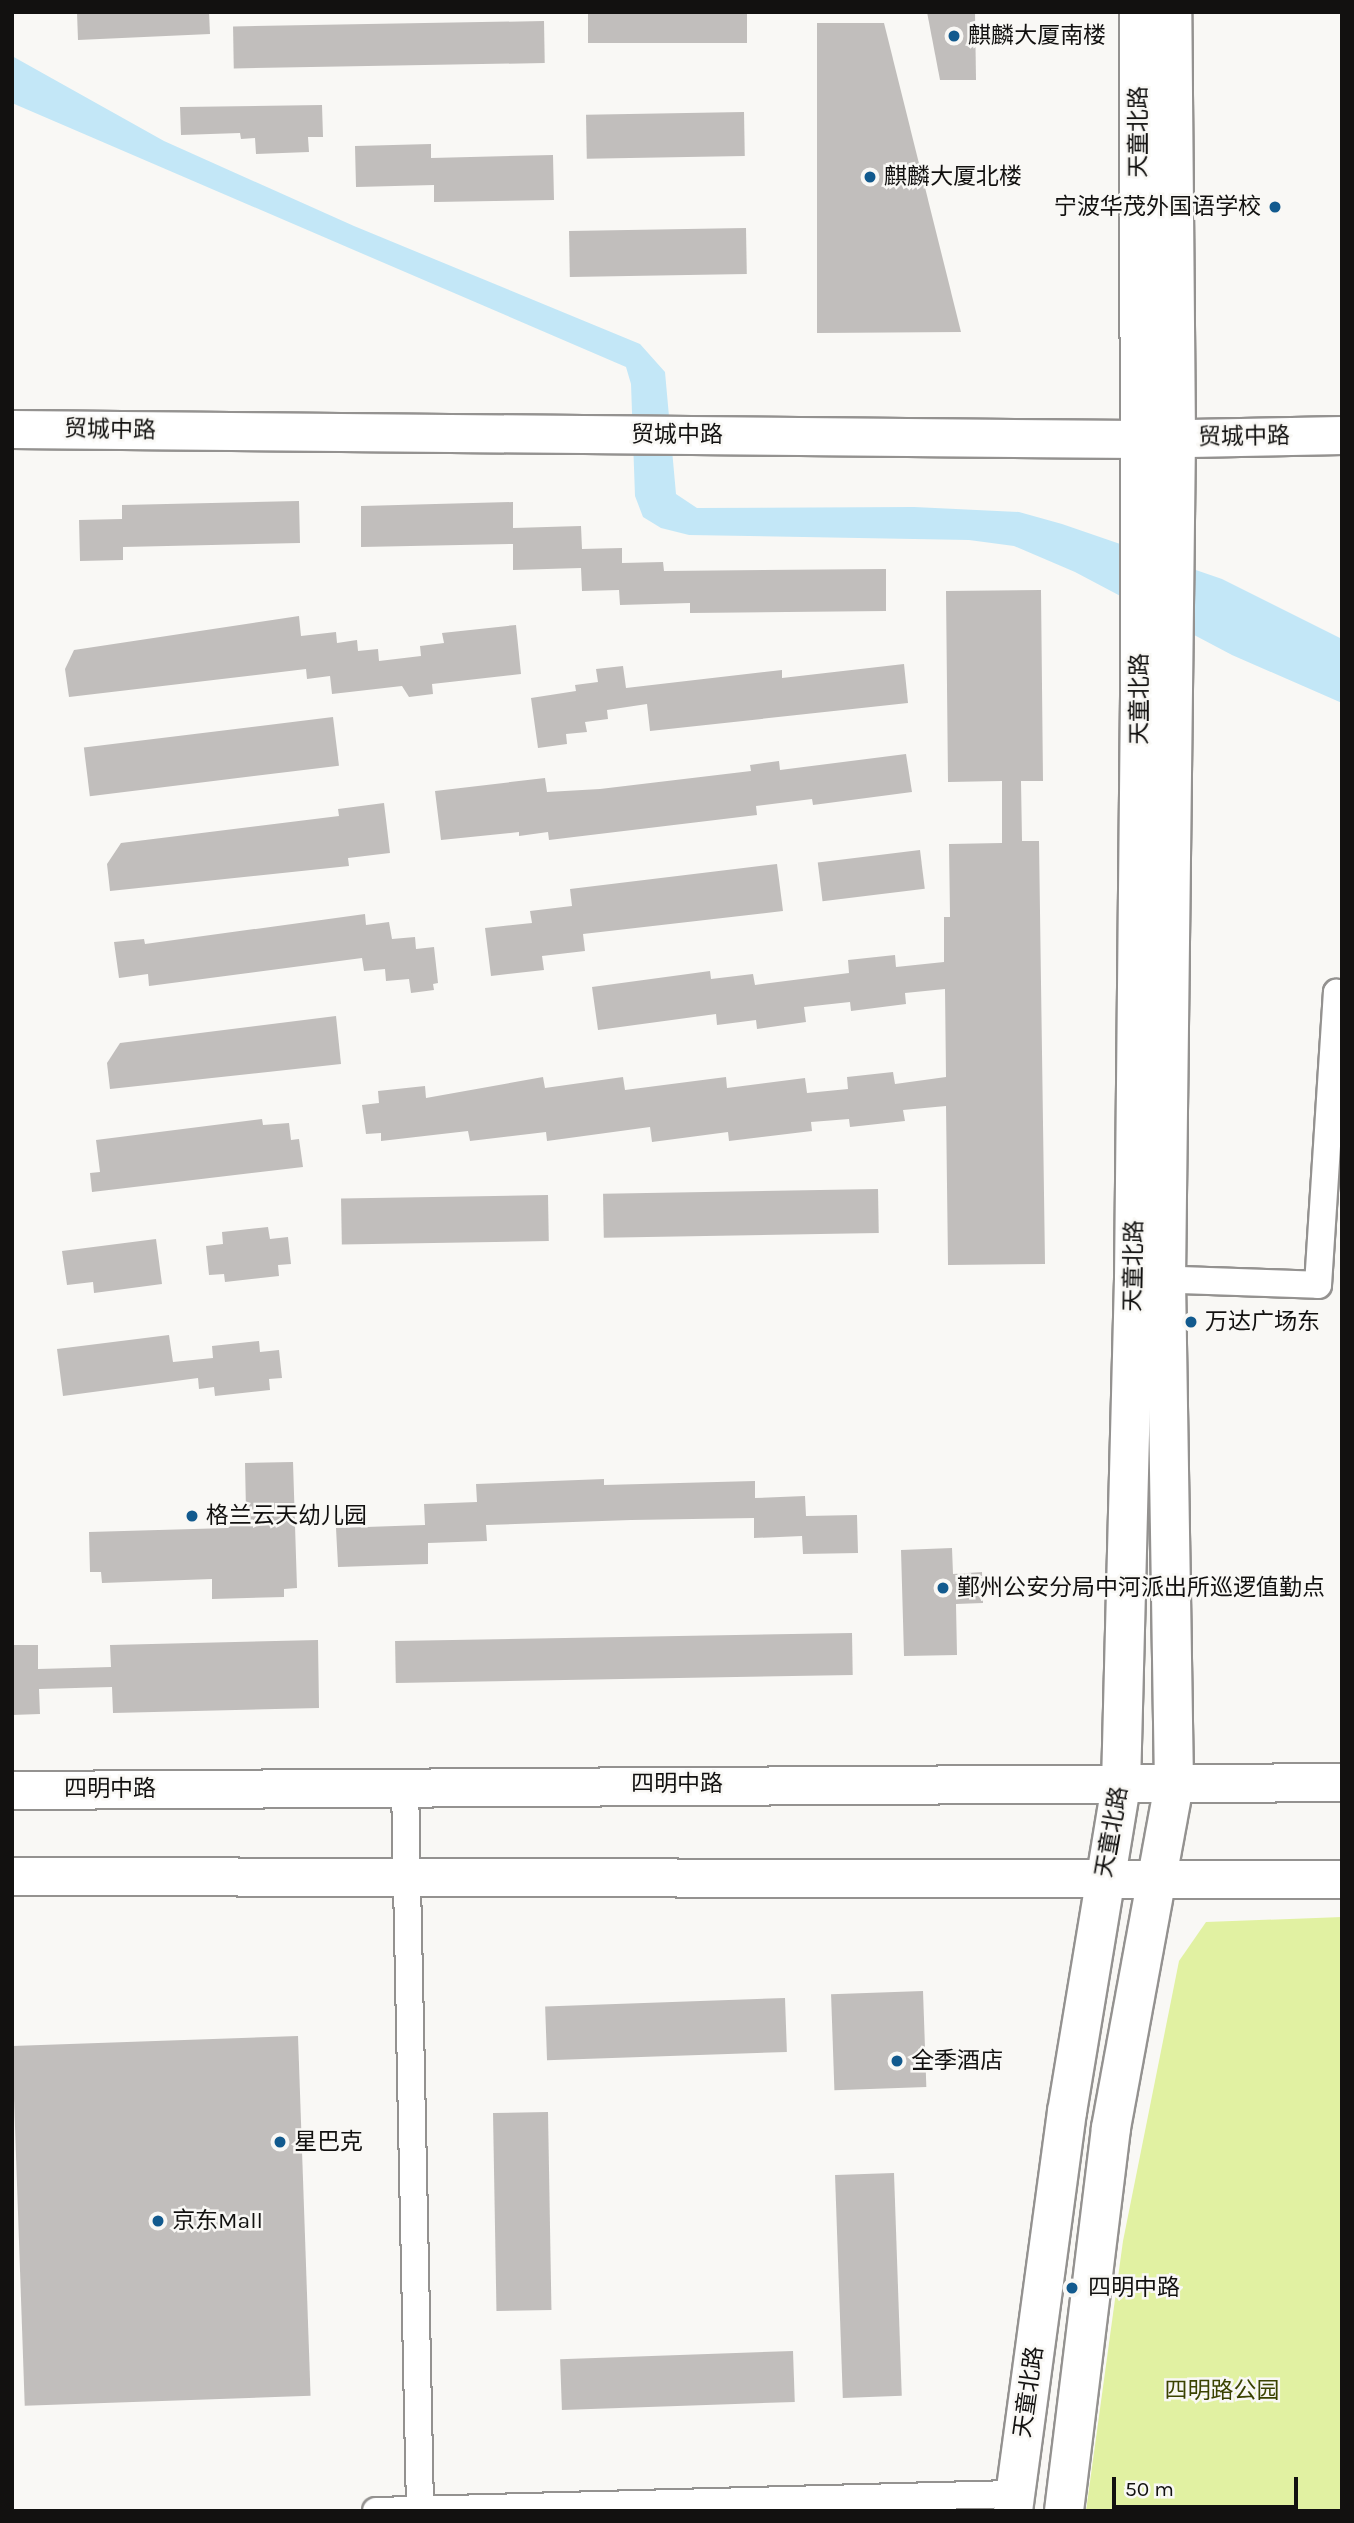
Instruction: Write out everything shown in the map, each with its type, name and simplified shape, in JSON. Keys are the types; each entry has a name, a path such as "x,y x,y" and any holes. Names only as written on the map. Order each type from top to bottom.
{"main road":[{"name":"天童北路","path":"1013,2502 1104,1881 1121,1784 1150,1279 1158,542 1138,439 1139,12"},
{"path":"1158,542 1177,438 1172,12"},
{"name":"贸城中路","path":"12,429 1138,439 1342,435"},
{"path":"1064,2511 1111,2128 1174,1784 1150,1279"},
{"name":"四明中路","path":"12,1790 1342,1782"},
{"path":"12,1876 1104,1881 1342,1879"}],"street":[{"path":"1150,1279 1318,1285 1337,993 1342,993"},
{"path":"405,1786 420,2510"},
{"path":"376,2511 1013,2502"}],"green space":[{"name":"四明路公园","path":"1342,1917 1342,2511 1086,2511 1123,2241 1179,1961 1206,1922"}],"water":[{"path":"12,56 164,141 354,226 640,344 665,372 676,494 697,508 914,507 1019,512 1062,524 1222,579 1342,639 1342,703 1232,655 1075,572 1014,546 969,540 689,535 661,528 643,517 635,496 631,384 626,367 12,103"}],"building":[{"path":"77,12 209,12 210,34 78,40"},
{"path":"588,12 747,12 747,43 588,43"},
{"name":"麒麟大厦南楼","path":"927,12 975,12 976,80 940,80"},
{"path":"544,21 545,63 234,68 233,26"},
{"name":"麒麟大厦北楼","path":"817,23 884,23 961,332 817,333"},
{"path":"322,105 323,137 308,137 309,152 256,154 255,138 241,139 240,133 181,135 180,107"},
{"path":"744,112 745,156 587,159 586,115"},
{"path":"431,144 431,158 553,155 554,200 434,202 434,185 356,187 355,146"},
{"path":"746,228 747,274 570,277 569,231"},
{"path":"299,501 300,543 123,547 123,560 80,561 79,520 122,519 122,505"},
{"path":"513,502 513,528 581,526 582,549 622,548 622,563 663,562 664,571 886,569 886,611 690,613 690,603 620,605 619,590 582,591 581,568 513,570 513,544 361,547 361,506"},
{"path":"1041,590 1043,781 1021,781 1022,841 1039,841 1045,1264 948,1265 946,1106 903,1110 905,1121 850,1127 849,1119 811,1122 812,1131 729,1141 728,1132 652,1142 650,1127 547,1141 546,1132 470,1141 468,1131 381,1141 381,1133 366,1134 362,1105 379,1103 378,1091 425,1086 426,1098 543,1077 545,1088 623,1077 625,1090 726,1077 727,1088 805,1078 807,1093 848,1089 847,1077 893,1072 895,1084 946,1077 945,989 905,993 906,1004 851,1011 850,1002 804,1007 806,1022 757,1029 756,1020 717,1025 716,1014 598,1030 592,987 710,971 711,979 753,974 755,985 849,973 848,960 895,955 896,967 944,962 944,917 950,917 949,844 1002,843 1002,781 948,782 946,591"},
{"path":"299,616 301,636 336,632 337,643 357,640 358,651 378,649 379,661 421,656 420,646 444,643 442,633 516,625 521,674 432,684 433,694 409,697 402,686 332,694 330,676 307,679 306,669 69,697 65,669 74,650"},
{"path":"904,664 908,703 650,731 647,704 607,710 608,719 585,722 587,732 566,734 567,744 538,748 531,698 576,691 575,685 598,682 596,669 623,666 626,688 782,670 782,678"},
{"path":"333,717 339,766 90,796 84,748"},
{"path":"906,754 912,792 813,805 812,799 756,806 757,815 549,840 548,832 519,836 519,832 441,840 435,791 545,778 547,792 600,789 751,771 750,765 779,761 780,770"},
{"path":"384,803 390,853 348,858 349,866 110,891 107,864 121,843 339,816 338,809"},
{"path":"920,850 925,889 823,901 818,863"},
{"path":"777,864 783,911 583,934 585,951 542,956 544,970 491,976 485,928 532,923 530,911 572,906 570,889"},
{"path":"365,914 366,925 389,922 392,939 415,937 416,949 434,947 438,983 433,984 434,990 411,993 409,979 386,981 385,969 364,971 362,958 149,986 148,974 119,978 114,942 144,939 145,944"},
{"path":"336,1016 341,1064 110,1089 107,1063 120,1043"},
{"path":"262,1119 263,1125 289,1123 291,1140 299,1139 303,1167 92,1192 90,1173 100,1172 96,1140"},
{"path":"878,1189 879,1233 604,1238 603,1194"},
{"path":"548,1195 549,1241 342,1245 341,1199"},
{"path":"268,1227 270,1239 288,1237 291,1264 278,1265 279,1276 225,1282 224,1274 209,1275 206,1246 223,1244 222,1232"},
{"path":"156,1239 162,1284 94,1293 93,1282 67,1285 62,1251"},
{"path":"169,1335 173,1362 213,1358 212,1346 259,1341 260,1352 279,1350 282,1378 269,1379 270,1390 215,1396 214,1387 199,1389 198,1378 63,1396 57,1349"},
{"path":"293,1462 297,1588 284,1589 284,1597 212,1599 212,1579 102,1583 101,1572 90,1572 89,1532 228,1528 246,1511 245,1463"},
{"path":"604,1479 604,1485 755,1481 755,1498 805,1496 806,1516 857,1515 858,1553 803,1554 802,1536 754,1538 754,1518 631,1520 486,1525 487,1541 428,1543 428,1564 338,1567 336,1528 425,1525 424,1504 477,1502 476,1484"},
{"name":"鄞州公安分局中河派出所巡逻值勤点","path":"952,1548 953,1574 982,1572 983,1603 956,1604 957,1655 904,1656 901,1550"},
{"path":"852,1633 853,1675 396,1683 395,1641"},
{"path":"318,1640 319,1708 113,1713 112,1687 39,1689 40,1714 12,1715 12,1645 38,1645 38,1669 111,1667 110,1645"},
{"path":"923,1991 926,2087 834,2090 831,1994"},
{"path":"785,1998 787,2052 547,2060 545,2006"},
{"name":"京东Mall","path":"298,2036 311,2396 25,2406 12,2046"},
{"path":"548,2112 551,2310 496,2311 493,2113"},
{"path":"894,2173 902,2396 843,2398 835,2175"},
{"path":"793,2351 795,2402 562,2410 560,2359"}],"place":[{"name":"麒麟大厦南楼","path":"954,36"},
{"name":"麒麟大厦北楼","path":"870,177"},
{"name":"宁波华茂外国语学校","path":"1275,207"},
{"name":"万达广场东","path":"1191,1322"},
{"name":"格兰云天幼儿园","path":"192,1516"},
{"name":"鄞州公安分局中河派出所巡逻值勤点","path":"943,1588"},
{"name":"全季酒店","path":"897,2061"},
{"name":"星巴克","path":"280,2142"},
{"name":"京东Mall","path":"158,2221"},
{"name":"四明中路","path":"1072,2288"}]}
